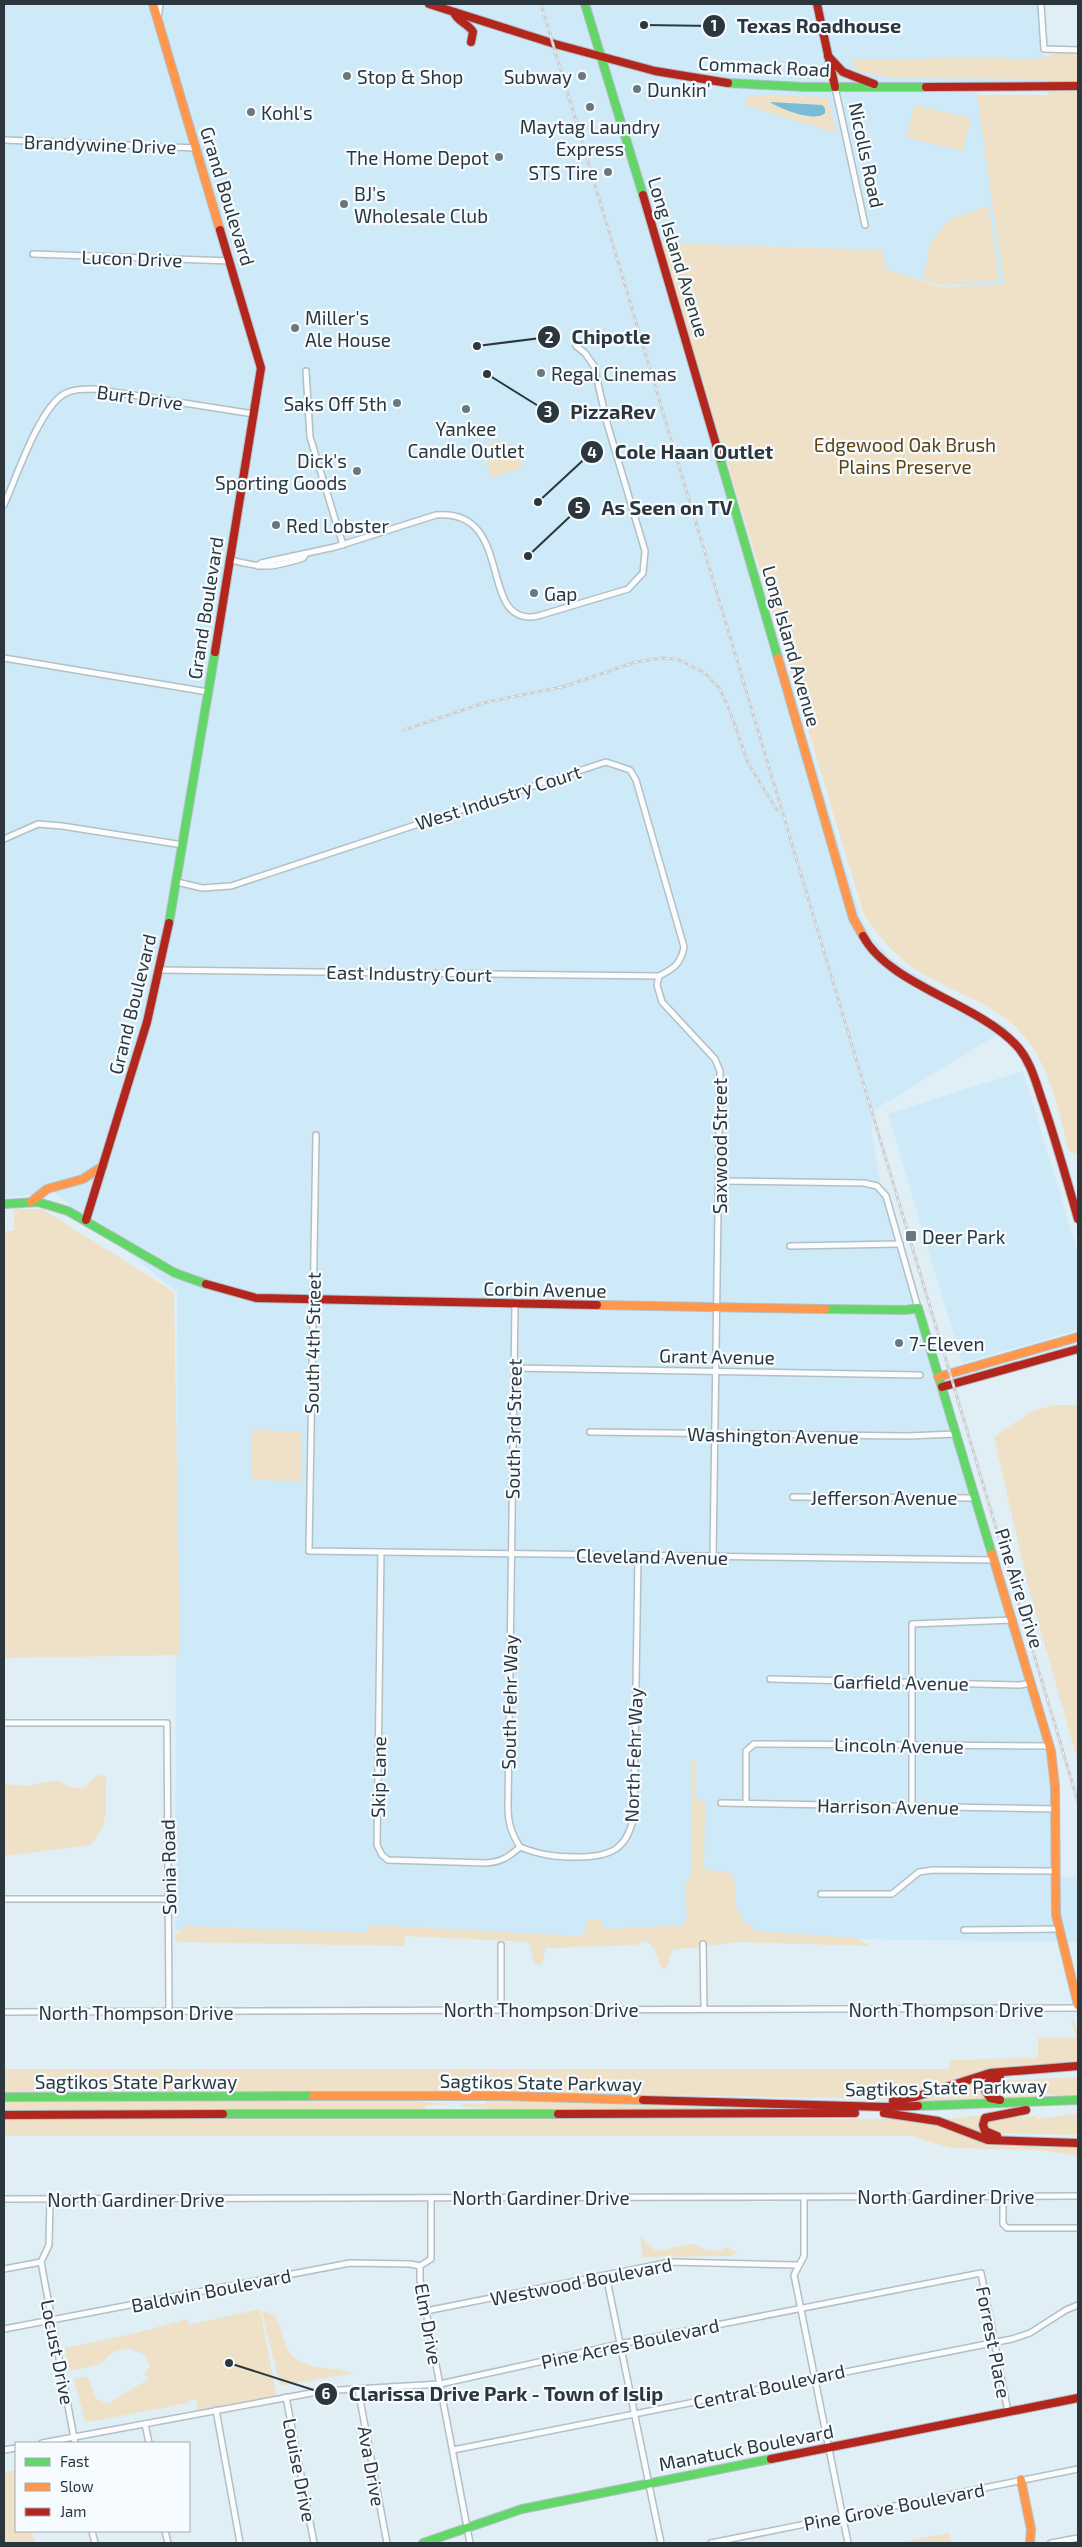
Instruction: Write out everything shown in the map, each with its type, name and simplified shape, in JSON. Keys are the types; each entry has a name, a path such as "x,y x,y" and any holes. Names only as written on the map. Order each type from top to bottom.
{"main road":[{"name":"Grand Boulevard","path":"86,1220 147,1022 160,970 177,882 261,368 231,261 153,4"},
{"name":"Commack Road","path":"429,4 555,44 655,71 711,81 773,86 835,87 1078,86"},
{"name":"Long Island Avenue","path":"585,4 602,56 853,918 866,942 886,964 999,1029 1017,1046 1030,1065 1057,1144 1078,1219"},
{"name":"Nicolls Road","path":"816,4 835,87"},
{"path":"454,12 456,18 467,24 473,32 471,42"},
{"path":"828,56 838,68 849,76 879,86"},
{"path":"31,1202 47,1189 83,1179 103,1166"},
{"name":"Corbin Avenue","path":"4,1204 31,1202 57,1207 86,1220 175,1273 256,1298 515,1305 908,1310 918,1308"},
{"name":"Pine Aire Drive","path":"918,1308 1050,1746 1055,1772 1055,1871 1058,1929 1078,2006"},
{"path":"938,1377 1078,1337"},
{"path":"942,1387 1078,1349"},
{"path":"1031,2102 993,2099 986,2094 986,2085 991,2079 1077,2068"},
{"path":"827,2106 899,2101 927,2094 987,2074 1077,2068"},
{"name":"Sagtikos State Parkway","path":"4,2097 507,2096 886,2107 1078,2100"},
{"name":"Sagtikos State Parkway","path":"4,2114 884,2113 1078,2107"},
{"path":"1026,2110 986,2117 983,2122 984,2131 994,2136 1078,2137"},
{"path":"884,2113 938,2121 988,2140 1078,2143"},
{"name":"Manatuck Boulevard","path":"423,2543 522,2509 1078,2398"},
{"path":"1022,2480 1030,2523 1030,2543"}],"street":[{"path":"157,18 160,4"},
{"path":"1041,4 1044,49 1078,50"},
{"name":"Nicolls Road","path":"835,87 866,225"},
{"name":"Brandywine Drive","path":"4,140 196,148"},
{"name":"Lucon Drive","path":"33,254 231,261"},
{"path":"230,560 261,568 272,568 303,558 306,554 343,545 436,515 449,514 460,517 478,529 485,538 506,604 519,616 530,618 628,589 637,582 643,573 645,551 607,423 594,366 585,353 576,346"},
{"path":"306,371 310,437 343,545"},
{"name":"Burt Drive","path":"4,505 42,419 52,404 64,394 78,389 94,388 254,414"},
{"path":"4,658 208,692"},
{"name":"West Industry Court","path":"177,882 202,888 231,886 606,762 630,770 636,780 681,934 684,947 681,960 672,969 659,976"},
{"path":"4,839 38,824 183,845"},
{"name":"East Industry Court","path":"160,970 659,976"},
{"name":"Saxwood Street","path":"659,976 657,985 662,1002 715,1059 720,1071 713,1558"},
{"name":"South 4th Street","path":"309,1551 316,1135"},
{"name":"Pine Aire Drive","path":"719,1181 864,1183 875,1185 886,1196 918,1308"},
{"path":"790,1246 900,1244"},
{"name":"South 3rd Street","path":"510,1554 515,1305"},
{"name":"Grant Avenue","path":"514,1368 920,1375"},
{"name":"Washington Avenue","path":"590,1432 936,1436 956,1434"},
{"name":"Jefferson Avenue","path":"793,1497 976,1498"},
{"name":"Cleveland Avenue","path":"309,1551 713,1558 994,1560"},
{"name":"Skip Lane","path":"381,1552 377,1845 382,1855 388,1860 486,1863 508,1858 520,1847"},
{"name":"South Fehr Way","path":"510,1554 508,1821 512,1834 520,1847"},
{"name":"North Fehr Way","path":"520,1847 550,1857 595,1857 615,1850 629,1836 634,1814 638,1556"},
{"path":"912,1806 912,1624 1013,1620"},
{"name":"Garfield Avenue","path":"770,1679 1020,1685 1031,1683"},
{"name":"Sonia Road","path":"4,1723 167,1723 169,2012"},
{"name":"Lincoln Avenue","path":"746,1803 746,1751 749,1746 754,1744 1050,1746"},
{"name":"Harrison Avenue","path":"721,1804 1056,1809"},
{"path":"821,1894 892,1894 919,1872 933,1870 1055,1871"},
{"path":"4,1899 168,1899"},
{"path":"964,1930 1058,1929"},
{"path":"703,1944 704,2009"},
{"path":"501,1945 501,2009"},
{"name":"North Thompson Drive","path":"4,2012 1078,2006"},
{"path":"1003,2196 1003,2224 1007,2228 1078,2228"},
{"name":"North Gardiner Drive","path":"4,2199 1078,2196"},
{"path":"804,2197 804,2256 797,2265 794,2275 848,2543"},
{"path":"4,2268 41,2262 49,2245 50,2198"},
{"name":"Elm Drive","path":"431,2198 431,2259 420,2266 420,2280 470,2543"},
{"name":"Locust Drive","path":"41,2262 75,2440"},
{"name":"Westwood Boulevard","path":"426,2311 671,2262 797,2265"},
{"name":"Baldwin Boulevard","path":"4,2329 350,2263 410,2264 420,2266"},
{"name":"Pine Acres Boulevard","path":"53,2442 75,2440 145,2424 322,2391 440,2384 800,2307 981,2273"},
{"name":"Forrest Place","path":"981,2273 1008,2412"},
{"path":"606,2276 661,2543"},
{"name":"Central Boulevard","path":"453,2450 993,2341 1012,2339 1030,2333 1066,2310 1078,2306"},
{"name":"Ava Drive","path":"358,2389 387,2543"},
{"name":"Louise Drive","path":"286,2397 314,2543"},
{"path":"216,2410 240,2543"},
{"path":"145,2424 149,2442"},
{"name":"Pine Grove Boulevard","path":"711,2543 1078,2469"},
{"path":"1051,2543 1078,2538"}],"shaded area":[{"path":"4,4 1041,4 1041,52 1046,55 1046,91 977,91 1005,284 941,286 885,269 882,250 662,243 860,916 873,939 893,960 961,1003 1008,1028 874,1110 871,1127 881,1189 1060,1778 1059,1877 1078,1877 1078,1942 175,1930 177,1292 54,1192 4,1198"},
{"path":"1023,1071 1078,1254 1078,1330 962,1363 888,1114"}],"green space":[{"name":"Edgewood Oak Brush Plains Preserve","path":"1054,54 1078,54 1078,1155 1069,1151 1054,1094 1043,1066 1028,1041 1018,1029 1007,1019 981,1003 926,976 908,964 884,941 864,915 661,243 882,250 886,269 941,287 1004,284 977,95 1048,95 1049,79 892,78 857,71 851,60 1003,57 1023,60"},
{"path":"749,95 828,97 836,133 745,105","holes":["770,103 822,105 824,115 810,115"]},
{"path":"914,105 971,118 963,151 907,138"},
{"path":"989,206 999,280 943,285 923,280 930,243 950,219"},
{"path":"502,440 517,448 522,468 491,478 481,446"},
{"path":"14,1209 42,1209 174,1292 180,1655 4,1658 4,1231 14,1231"},
{"path":"1054,1405 1078,1405 1078,1762 1028,1586 994,1437 1032,1411"},
{"path":"251,1429 302,1432 301,1481 251,1480"},
{"path":"691,1760 695,1760 695,1797 705,1804 704,1869 731,1873 735,1883 736,1906 743,1920 757,1931 858,1938 870,1946 739,1942 672,1950 666,1969 661,1967 655,1950 646,1940 636,1945 546,1948 542,1965 534,1963 529,1942 406,1936 404,1946 177,1942 174,1936 185,1926 365,1933 371,1925 582,1936 588,1920 601,1920 604,1929 682,1925 687,1919 685,1886 692,1871"},
{"path":"98,1774 106,1777 106,1813 102,1829 91,1845 4,1856 4,1784 27,1786 56,1780 71,1788 85,1788"},
{"path":"1071,2019 1073,2019 1078,2032 1078,2060 1073,2064 1040,2067 891,2099 557,2093 4,2093 4,2069 949,2069 951,2060 1038,2058 1038,2038 1076,2037"},
{"path":"988,2076 988,2101 911,2103"},
{"path":"1078,2077 1078,2096 1038,2094 1037,2097 993,2098 989,2084 994,2081"},
{"path":"489,2099 722,2108 722,2111 493,2109 463,2107 459,2103 485,2104"},
{"path":"4,2100 417,2101 452,2105 425,2105 425,2111 4,2111"},
{"path":"1078,2113 1078,2135 990,2133 984,2124 991,2118 1036,2116 1037,2119"},
{"path":"984,2115 982,2134 940,2120"},
{"path":"381,2118 911,2119 940,2125 988,2146 1036,2147 1046,2144 1078,2146 1078,2156 1038,2150 950,2148 912,2136 4,2136 4,2120"},
{"path":"640,2237 656,2251 693,2244 706,2250 718,2251 727,2247 738,2253 729,2256 643,2257"},
{"path":"260,2309 277,2399 199,2414 196,2400 191,2398 188,2403 94,2421 85,2421 74,2379 88,2376 96,2399 109,2404 150,2378 144,2374 150,2366 144,2354 127,2348 113,2352 102,2363 76,2370 68,2369 65,2348 136,2333 187,2319 188,2325"},
{"path":"262,2311 270,2314 279,2323 285,2344 295,2358 308,2365 354,2373 280,2386"},
{"path":"15,2470 15,2532 32,2532 35,2543 4,2543 4,2472"},
{"path":"949,2533 951,2543 897,2543"}],"water":[{"path":"770,102 822,105 825,108 825,113 820,116 806,116 789,111"}],"railway":[{"path":"541,4 1078,1802"},
{"path":"404,730 487,702 562,687 636,662 662,658 677,659 705,673 720,689 748,763 777,810"}],"traffic: fast":[{"path":"585,4 643,195"},
{"path":"728,83 805,87 926,87"},
{"path":"720,458 778,658"},
{"path":"169,923 215,652"},
{"path":"4,1204 38,1202 68,1211 175,1273 206,1284"},
{"path":"825,1309 906,1310 918,1308 992,1554"},
{"path":"4,2097 313,2096"},
{"path":"918,2106 1078,2100"},
{"path":"223,2114 558,2114"},
{"path":"423,2543 522,2509 771,2459"}],"traffic: slow":[{"path":"153,4 220,230"},
{"path":"778,658 853,918 863,936"},
{"path":"31,1202 47,1189 83,1179 103,1166"},
{"path":"597,1305 825,1309"},
{"path":"938,1377 1078,1337"},
{"path":"992,1554 1051,1751 1055,1787 1056,1915 1078,2005"},
{"path":"313,2096 507,2096 643,2100"},
{"path":"1021,2480 1031,2529 1030,2543"}],"traffic: jam":[{"path":"429,4 555,44 655,71 728,83"},
{"path":"817,4 835,87"},
{"path":"454,12 473,32 471,42"},
{"path":"828,56 843,72 874,84"},
{"path":"926,87 1078,86"},
{"path":"643,195 720,458"},
{"path":"215,652 261,368 220,230"},
{"path":"86,1220 147,1022 169,923"},
{"path":"863,936 875,953 892,968 979,1017 999,1030 1021,1051 1026,1058 1038,1088 1078,1219"},
{"path":"206,1284 256,1298 597,1305"},
{"path":"942,1387 1078,1349"},
{"path":"893,2101 915,2097 990,2073 1078,2066"},
{"path":"1000,2078 989,2081 985,2090 990,2098 1000,2100"},
{"path":"643,2100 886,2107 918,2106"},
{"path":"997,2136 985,2131 983,2125 985,2118 1026,2110"},
{"path":"558,2114 855,2113"},
{"path":"884,2113 938,2121 988,2140 1078,2143"},
{"path":"4,2115 223,2114"},
{"path":"771,2459 1078,2398"}],"place":[{"name":"Texas Roadhouse","path":"644,25"},
{"name":"Stop & Shop","path":"347,76"},
{"name":"Subway","path":"582,76"},
{"name":"Dunkin'","path":"637,89"},
{"name":"Maytag Laundry Express","path":"590,107"},
{"name":"Kohl's","path":"251,112"},
{"name":"The Home Depot","path":"499,157"},
{"name":"STS Tire","path":"608,172"},
{"name":"BJ's Wholesale Club","path":"344,204"},
{"name":"Miller's Ale House","path":"295,328"},
{"name":"Chipotle","path":"477,346"},
{"name":"Regal Cinemas","path":"541,373"},
{"name":"PizzaRev","path":"487,374"},
{"name":"Saks Off 5th","path":"397,403"},
{"name":"Yankee Candle Outlet","path":"466,409"},
{"name":"Dick's Sporting Goods","path":"357,471"},
{"name":"Cole Haan Outlet","path":"538,502"},
{"name":"Red Lobster","path":"276,525"},
{"name":"As Seen on TV","path":"528,556"},
{"name":"Gap","path":"534,593"},
{"name":"Deer Park","path":"911,1236"},
{"name":"7-Eleven","path":"899,1343"},
{"name":"Clarissa Drive Park - Town of Islip","path":"229,2363"}]}
